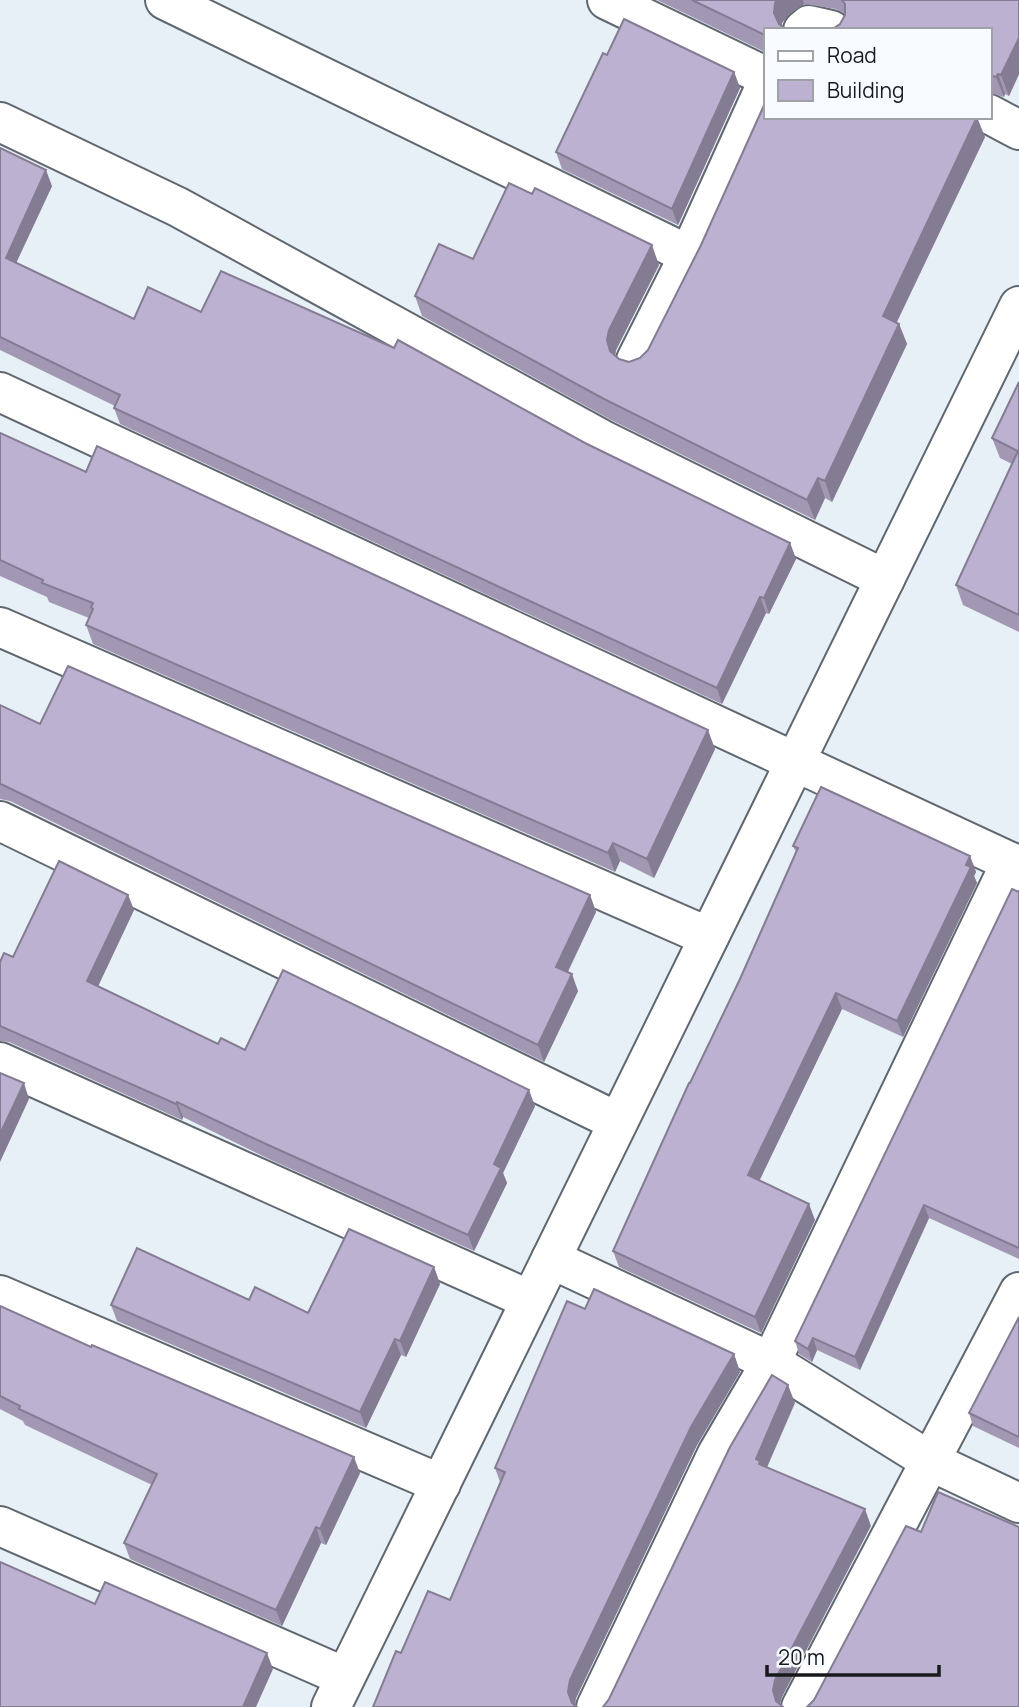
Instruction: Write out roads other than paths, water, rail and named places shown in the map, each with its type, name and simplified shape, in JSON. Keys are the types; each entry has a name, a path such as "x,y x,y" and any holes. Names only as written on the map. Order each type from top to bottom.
{"street":[{"path":"165,0 690,255"},
{"path":"607,0 764,76"},
{"path":"805,28 809,25 822,28"},
{"path":"636,360 690,255 764,89"},
{"path":"991,115 1019,130"},
{"path":"0,122 178,207 601,439 885,579"},
{"path":"0,1527 338,1692 1019,306"},
{"path":"0,392 1015,864 771,1362 717,1454 596,1707"},
{"path":"0,627 709,937"},
{"path":"0,821 618,1122"},
{"path":"0,1062 530,1300"},
{"path":"551,1259 771,1362 930,1461 1019,1503"},
{"path":"801,1707 1019,1292"},
{"path":"0,1295 441,1484"}]}
